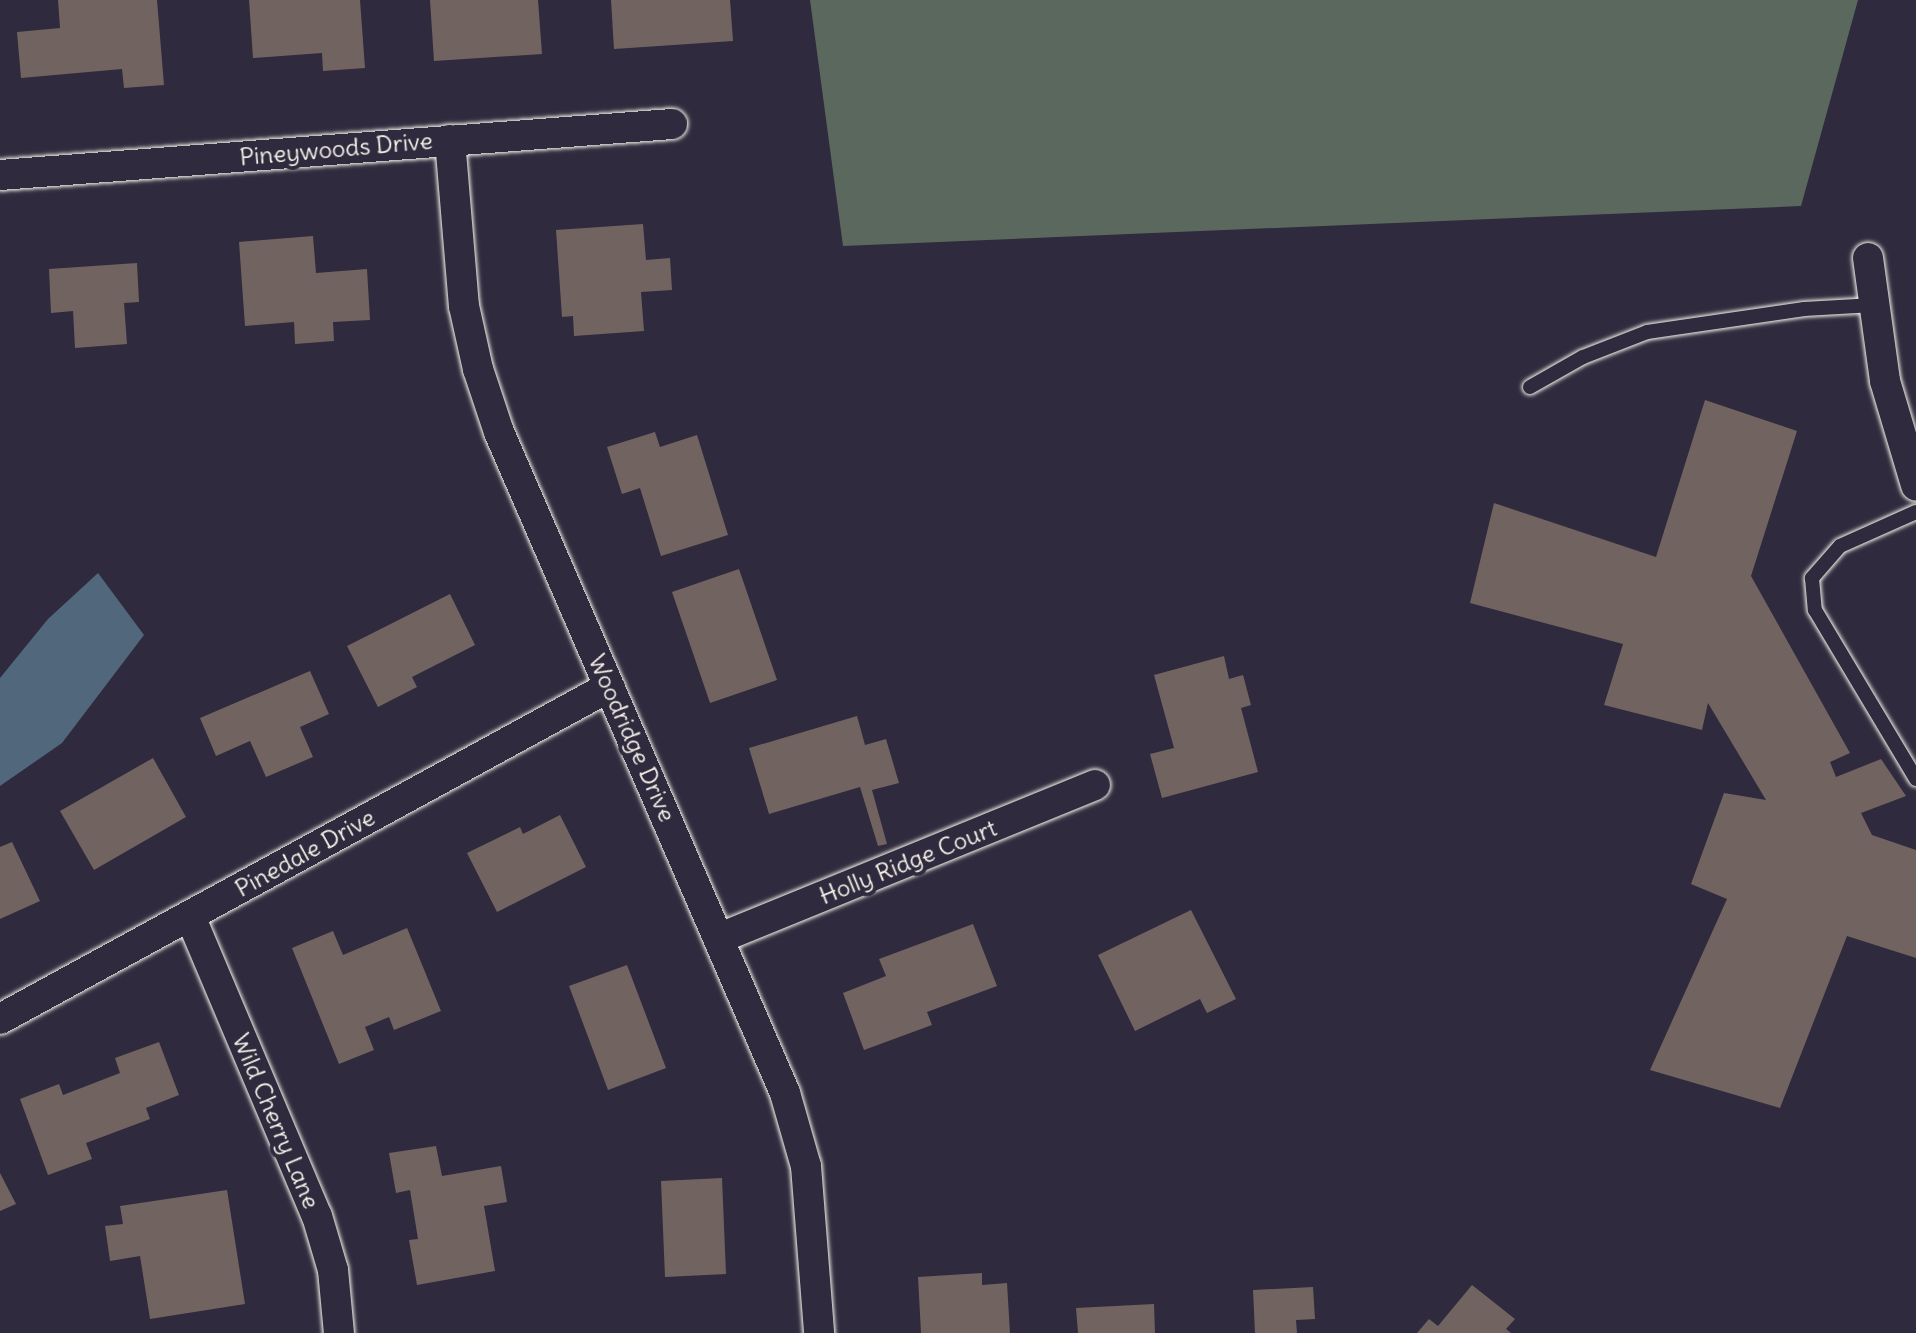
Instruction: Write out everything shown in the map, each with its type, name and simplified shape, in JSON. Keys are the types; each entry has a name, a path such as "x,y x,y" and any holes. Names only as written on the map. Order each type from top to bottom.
{"street":[{"name":"Pineywoods Drive","path":"0,175 672,124"},
{"name":"Woodridge Drive","path":"450,140 464,306 478,369 499,432 785,1093 806,1166 819,1333"},
{"path":"1868,258 1885,381 1916,485"},
{"name":"Pinedale Drive","path":"0,1019 609,687"},
{"name":"Holly Ridge Court","path":"720,938 1095,785"},
{"name":"Wild Cherry Lane","path":"190,916 317,1216 333,1270 339,1333"}],"lane":[{"path":"1530,387 1583,357 1647,332 1804,309 1874,305"},
{"path":"1916,512 1840,546 1812,578 1815,610 1916,779"}],"green space":[{"path":"810,0 1858,0 1801,206 843,246"}],"water":[{"path":"98,573 144,635 62,743 0,786 0,678 48,619"}],"building":[{"path":"58,0 157,0 164,85 124,88 122,69 21,78 17,32 60,28"},
{"path":"249,0 360,0 365,68 323,71 322,53 253,58"},
{"path":"430,0 538,0 542,54 434,61"},
{"path":"611,0 730,0 733,41 614,49"},
{"path":"643,224 646,260 670,258 672,290 641,292 644,331 574,336 573,316 562,317 556,230"},
{"path":"313,236 316,273 367,269 370,320 333,322 334,341 295,344 294,322 245,326 239,242"},
{"path":"137,263 139,302 124,303 127,344 75,348 73,311 51,313 49,269"},
{"path":"1705,400 1797,431 1751,576 1850,753 1830,762 1836,777 1881,759 1906,796 1861,813 1872,835 1916,850 1916,958 1847,936 1780,1108 1650,1070 1727,899 1691,884 1724,793 1766,800 1708,703 1702,730 1604,705 1623,644 1470,603 1494,503 1656,557"},
{"path":"655,432 660,447 697,435 728,535 661,556 640,488 622,494 607,447"},
{"path":"739,569 777,680 710,703 672,592"},
{"path":"450,594 475,645 412,677 417,687 378,707 347,646"},
{"path":"1224,656 1229,679 1243,675 1251,705 1241,708 1258,772 1162,798 1150,754 1174,748 1154,675"},
{"path":"310,671 329,714 300,727 313,757 266,777 250,741 216,756 200,718"},
{"path":"857,716 865,745 886,739 899,783 872,790 887,844 878,846 860,787 769,814 749,748"},
{"path":"153,758 186,817 94,870 60,811"},
{"path":"560,815 586,867 497,912 467,853 520,827 523,834"},
{"path":"12,842 40,901 0,919 0,847"},
{"path":"1191,910 1236,999 1207,1013 1200,999 1135,1031 1098,955"},
{"path":"973,924 997,986 927,1012 932,1025 864,1050 843,993 886,976 879,959"},
{"path":"407,928 441,1011 394,1030 389,1017 365,1027 374,1050 339,1064 292,948 333,931 343,955"},
{"path":"627,965 666,1068 608,1090 569,986"},
{"path":"159,1042 179,1095 146,1108 150,1119 86,1143 92,1159 48,1175 20,1099 59,1084 63,1095 120,1073 115,1058"},
{"path":"436,1146 442,1176 501,1166 507,1202 484,1206 495,1271 417,1285 409,1240 418,1239 410,1190 396,1193 389,1153"},
{"path":"0,1173 16,1204 0,1211"},
{"path":"722,1178 726,1274 665,1277 661,1181"},
{"path":"227,1190 245,1304 150,1319 140,1256 110,1261 105,1226 123,1224 120,1206"},
{"path":"982,1273 982,1285 1007,1283 1010,1333 921,1333 918,1277"},
{"path":"1472,1285 1515,1319 1506,1329 1511,1333 1417,1333 1429,1319 1438,1326"},
{"path":"1313,1287 1315,1319 1296,1320 1297,1333 1255,1333 1253,1290"},
{"path":"1154,1304 1155,1333 1078,1333 1076,1308"}]}
